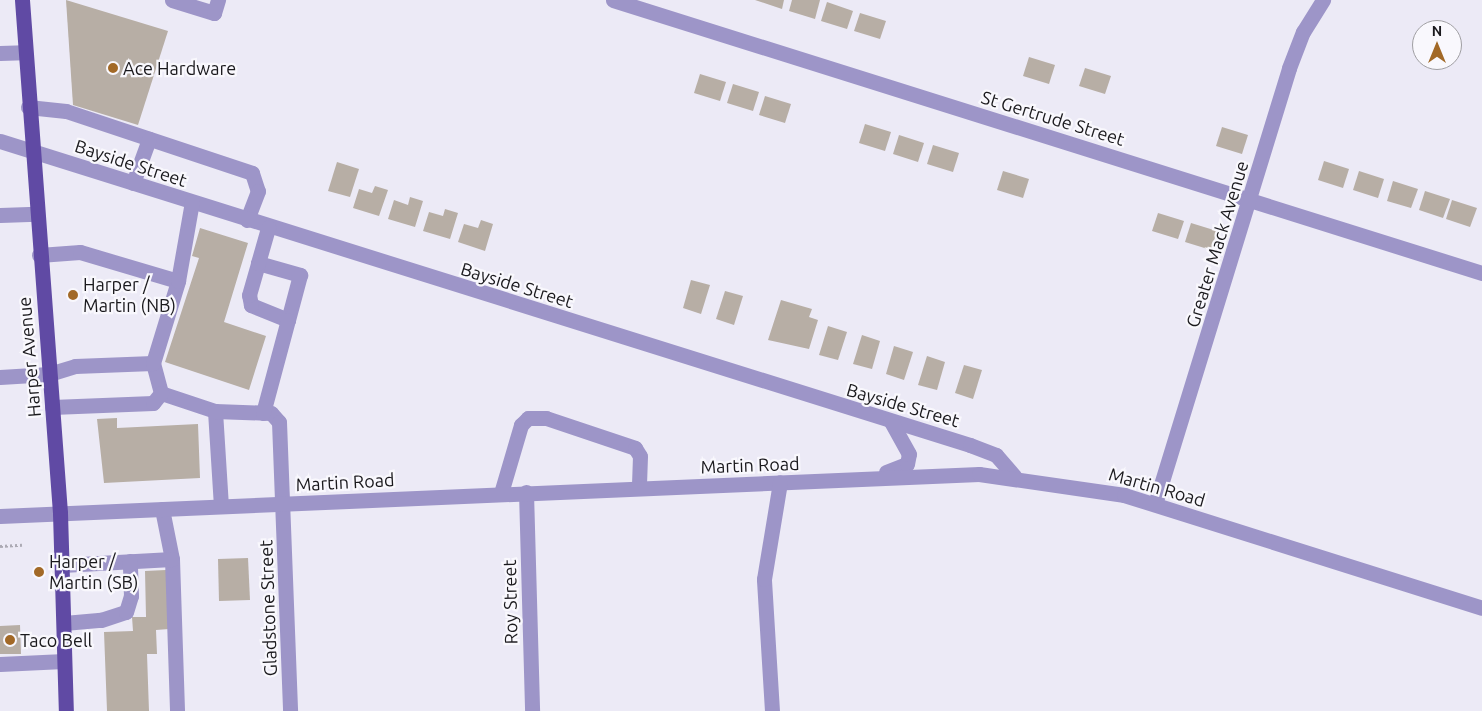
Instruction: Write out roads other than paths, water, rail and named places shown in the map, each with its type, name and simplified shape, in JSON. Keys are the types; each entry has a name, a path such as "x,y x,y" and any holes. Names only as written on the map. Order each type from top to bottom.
{"main road":[{"name":"Harper Avenue","path":"22,0 23,52 60,513 66,711"}],"street":[{"path":"172,0 214,12 218,0"},
{"name":"St Gertrude Street","path":"613,0 1482,273"},
{"name":"Greater Mack Avenue","path":"1155,504 1251,200 1289,68 1303,32 1323,0"},
{"path":"0,53 23,52"},
{"path":"28,107 66,111 252,173 258,191 247,220"},
{"path":"133,183 149,139"},
{"name":"Bayside Street","path":"0,141 996,455 1014,476"},
{"path":"161,393 153,363 178,281 192,202"},
{"path":"0,214 36,214"},
{"path":"268,227 249,295 251,305 288,320"},
{"path":"39,255 80,252 178,281"},
{"path":"161,393 215,411 263,413 300,275 258,263"},
{"path":"0,377 49,374 75,366 153,363"},
{"path":"52,407 152,403 161,393"},
{"path":"215,411 221,506"},
{"name":"Gladstone Street","path":"263,413 275,415 279,422 284,503 290,711"},
{"path":"501,493 521,425 528,418 546,418 635,448 640,456 639,488"},
{"path":"854,479 907,464 907,443 891,422"},
{"name":"Martin Road","path":"0,516 854,479 1014,476 1155,504 1482,608"},
{"path":"772,711 764,579 780,482"},
{"name":"Roy Street","path":"526,492 532,711"},
{"path":"162,509 172,559 177,711"},
{"path":"62,565 172,559"},
{"path":"64,623 101,620 126,612 132,596 130,561"},
{"path":"0,664 64,662"}],"place":[{"name":"Ace Hardware","path":"113,68"},
{"name":"Harper / Martin (NB)","path":"73,295"},
{"name":"Harper / Martin (SB)","path":"39,572"},
{"name":"Taco Bell","path":"10,640"}]}
